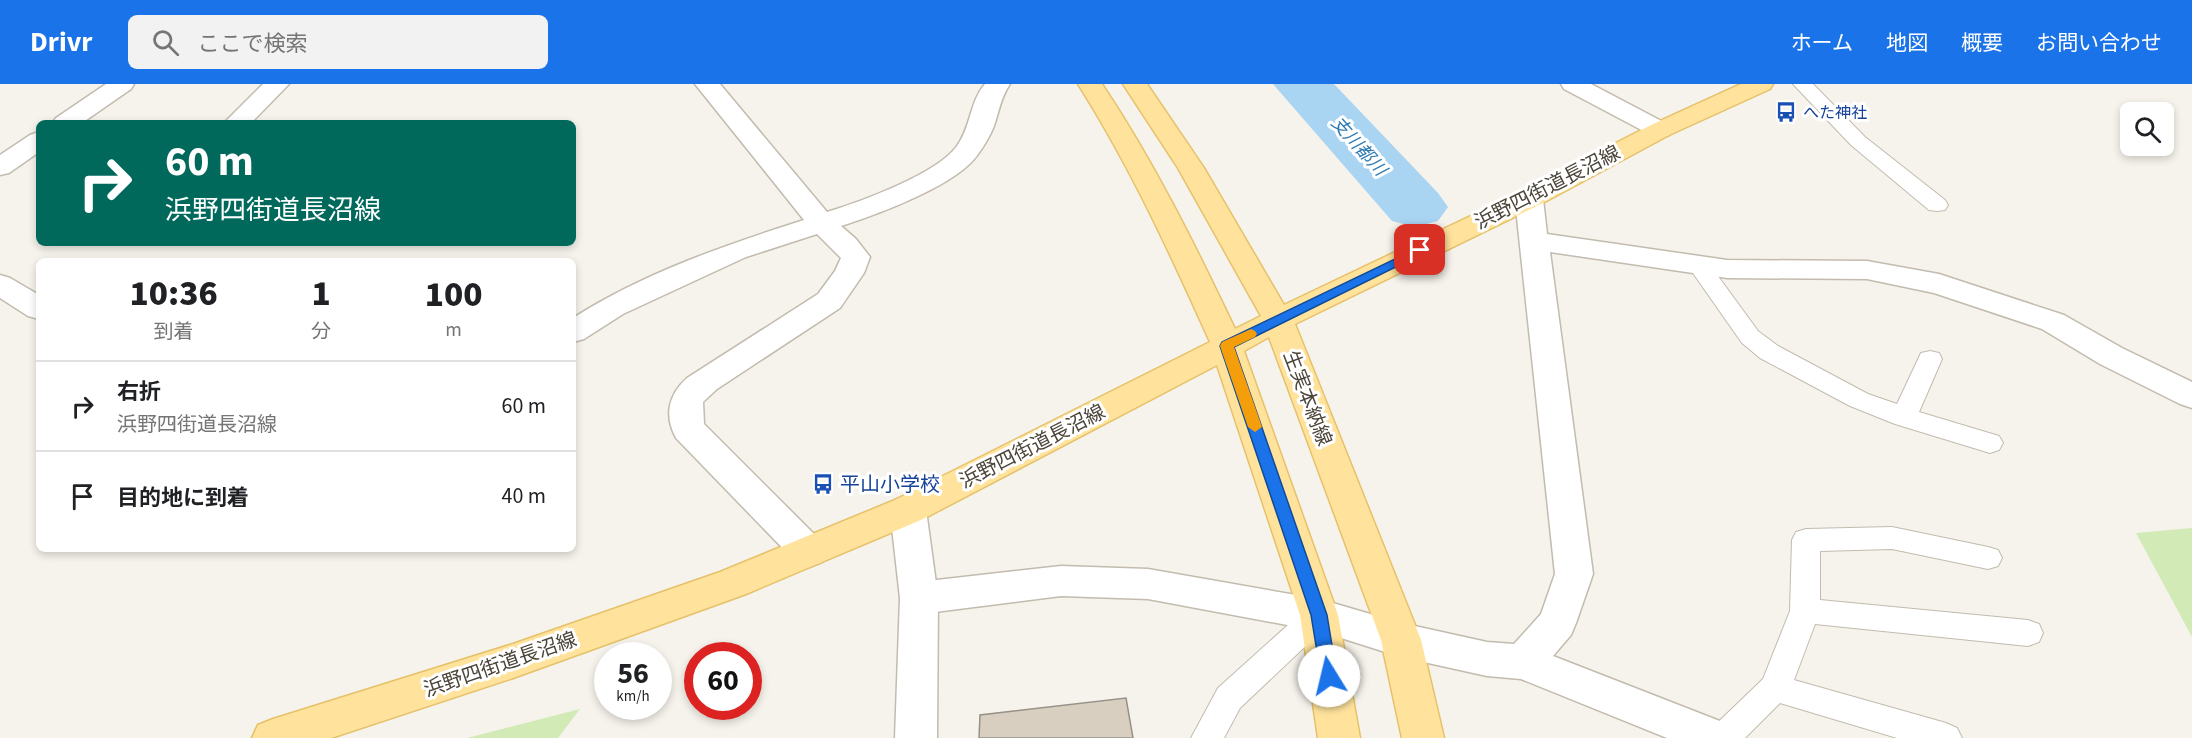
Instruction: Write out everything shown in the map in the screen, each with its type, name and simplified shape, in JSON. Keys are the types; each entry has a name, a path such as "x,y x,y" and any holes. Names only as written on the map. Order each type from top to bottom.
{"main road":[{"path":"1090,84 1119,129 1176,234 1227,346 1319,615 1339,738"},
{"name":"生実本納線","path":"1135,84 1191,168 1278,320 1401,640 1423,738"},
{"name":"浜野四街道長沼線","path":"273,738 513,661 733,583 908,510 1278,320 1529,199 1660,130 1761,84"}],"street":[{"path":"68,120 122,84"},
{"path":"240,120 278,84"},
{"path":"707,84 821,223 846,245 855,257 849,273 829,302 689,393 684,410 688,429 809,552"},
{"path":"576,330 612,307 736,251 869,208 943,172 966,153 980,129 991,92 998,84"},
{"path":"1573,84 1660,130"},
{"path":"1522,662 1557,623 1574,574 1542,290 1529,199"},
{"path":"1534,241 1727,269 1867,270 1939,284 2053,322 2111,356 2192,396"},
{"path":"0,285 36,307"},
{"path":"908,510 919,598 916,738"},
{"path":"919,598 1061,581 1148,584 1319,615 1401,640 1487,659 1522,662 1715,738"}],"lane":[{"path":"1802,84 1858,141 1937,205"},
{"path":"1699,266 1750,337 1769,352 1859,400 1904,417 1990,443"},
{"path":"1904,417 1930,359"},
{"path":"1724,738 1775,688 1805,611 1806,540 1892,538 1988,558"},
{"path":"1805,611 2028,633"},
{"path":"1207,738 1229,698 1319,615"},
{"path":"1775,688 1946,738"}],"green space":[{"path":"2192,528 2192,637 2136,533"},
{"path":"580,709 558,738 467,738"}],"building":[{"path":"1126,698 1133,738 979,738 980,715"}],"waterway":[{"name":"支川都川","path":"1302,84 1415,207"}],"slow traffic":[{"path":"1251,334 1227,346 1255,427"}],"place":[{"name":"へた神社","path":"1786,112"},
{"name":"平山小学校","path":"823,484"}],"route":[{"path":"1329,676 1319,615 1227,346 1420,250"}]}
